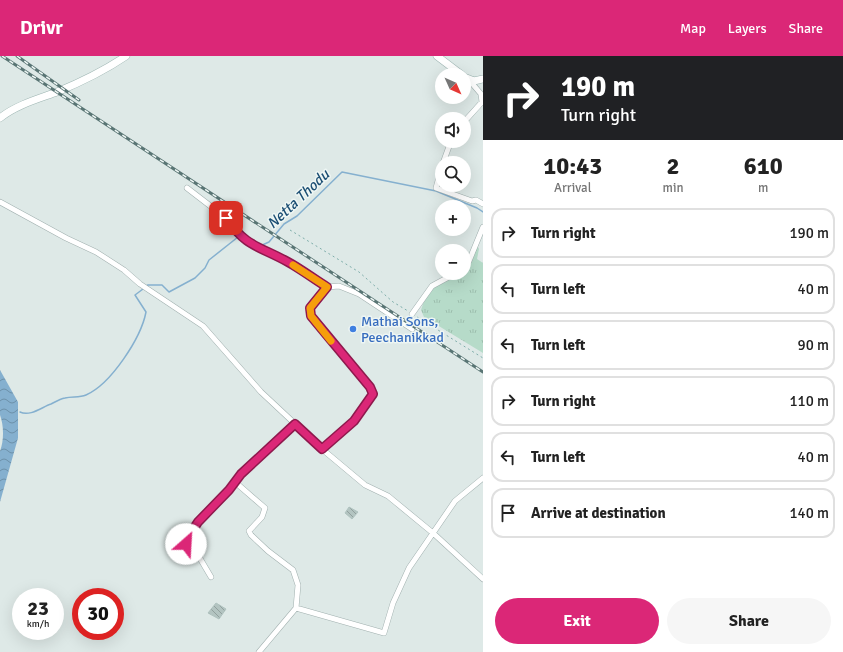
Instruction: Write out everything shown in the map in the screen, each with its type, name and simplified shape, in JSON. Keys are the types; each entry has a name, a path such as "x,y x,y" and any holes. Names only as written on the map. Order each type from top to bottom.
{"main road":[{"path":"0,118 35,99 78,83 106,70 126,56"},
{"path":"437,56 453,68"},
{"path":"471,79 483,79"}],"street":[{"path":"471,83 481,94 482,102 471,114"},
{"path":"186,188 226,218 236,233 249,244 288,262 327,287 338,286 359,294 412,329"},
{"path":"447,192 472,201 476,200 483,204"},
{"path":"0,202 66,238 96,252 124,270 148,290 203,326 261,392 322,449 365,486 388,496 433,533 483,579"},
{"path":"471,256 483,227"},
{"path":"412,314 432,286 443,280"},
{"path":"322,449 354,421 373,394 370,387 311,316 310,308 327,287"},
{"path":"211,577 198,555 186,544 187,539 198,522 241,474 295,424"},
{"path":"296,608 384,633 393,603 408,568 456,501 483,478"},
{"path":"235,482 264,508 262,517 249,531 250,534 268,551 293,570 298,585 296,608 259,652"}],"path":[{"path":"290,230 359,272 393,302 483,358"}],"green space":[{"path":"477,245 479,249 477,259 483,263 483,353 424,317 421,310 426,295 434,287 447,280 471,280 471,260"}],"water":[{"path":"0,370 18,402 18,438 0,502 0,451 3,433 0,415"}],"building":[{"path":"349,507 358,512 352,519 345,513"},
{"path":"216,603 226,609 219,619 208,613"}],"waterway":[{"name":"Netta Thodu","path":"244,237 260,246 269,242 284,224 297,216 342,172 436,191 477,208 483,212"},
{"name":"Netta Thodu","path":"146,286 162,285 169,292 195,278 205,268 209,260 238,237"},
{"path":"20,412 28,413 36,411 63,398 86,395 105,381 124,359 143,323 146,312 135,295 143,289"}],"railway":[{"path":"2,56 483,372"},
{"path":"17,56 79,100"}],"slow traffic":[{"path":"293,265 327,287 310,308 311,316 331,341"}],"place":[{"name":"Mathai Sons, Peechanikkad","path":"353,329"}],"route":[{"path":"186,544 187,539 198,522 229,490 241,474 295,424 322,449 354,421 373,394 370,387 311,316 310,308 327,287 288,262 249,244 236,233 226,218"}]}
